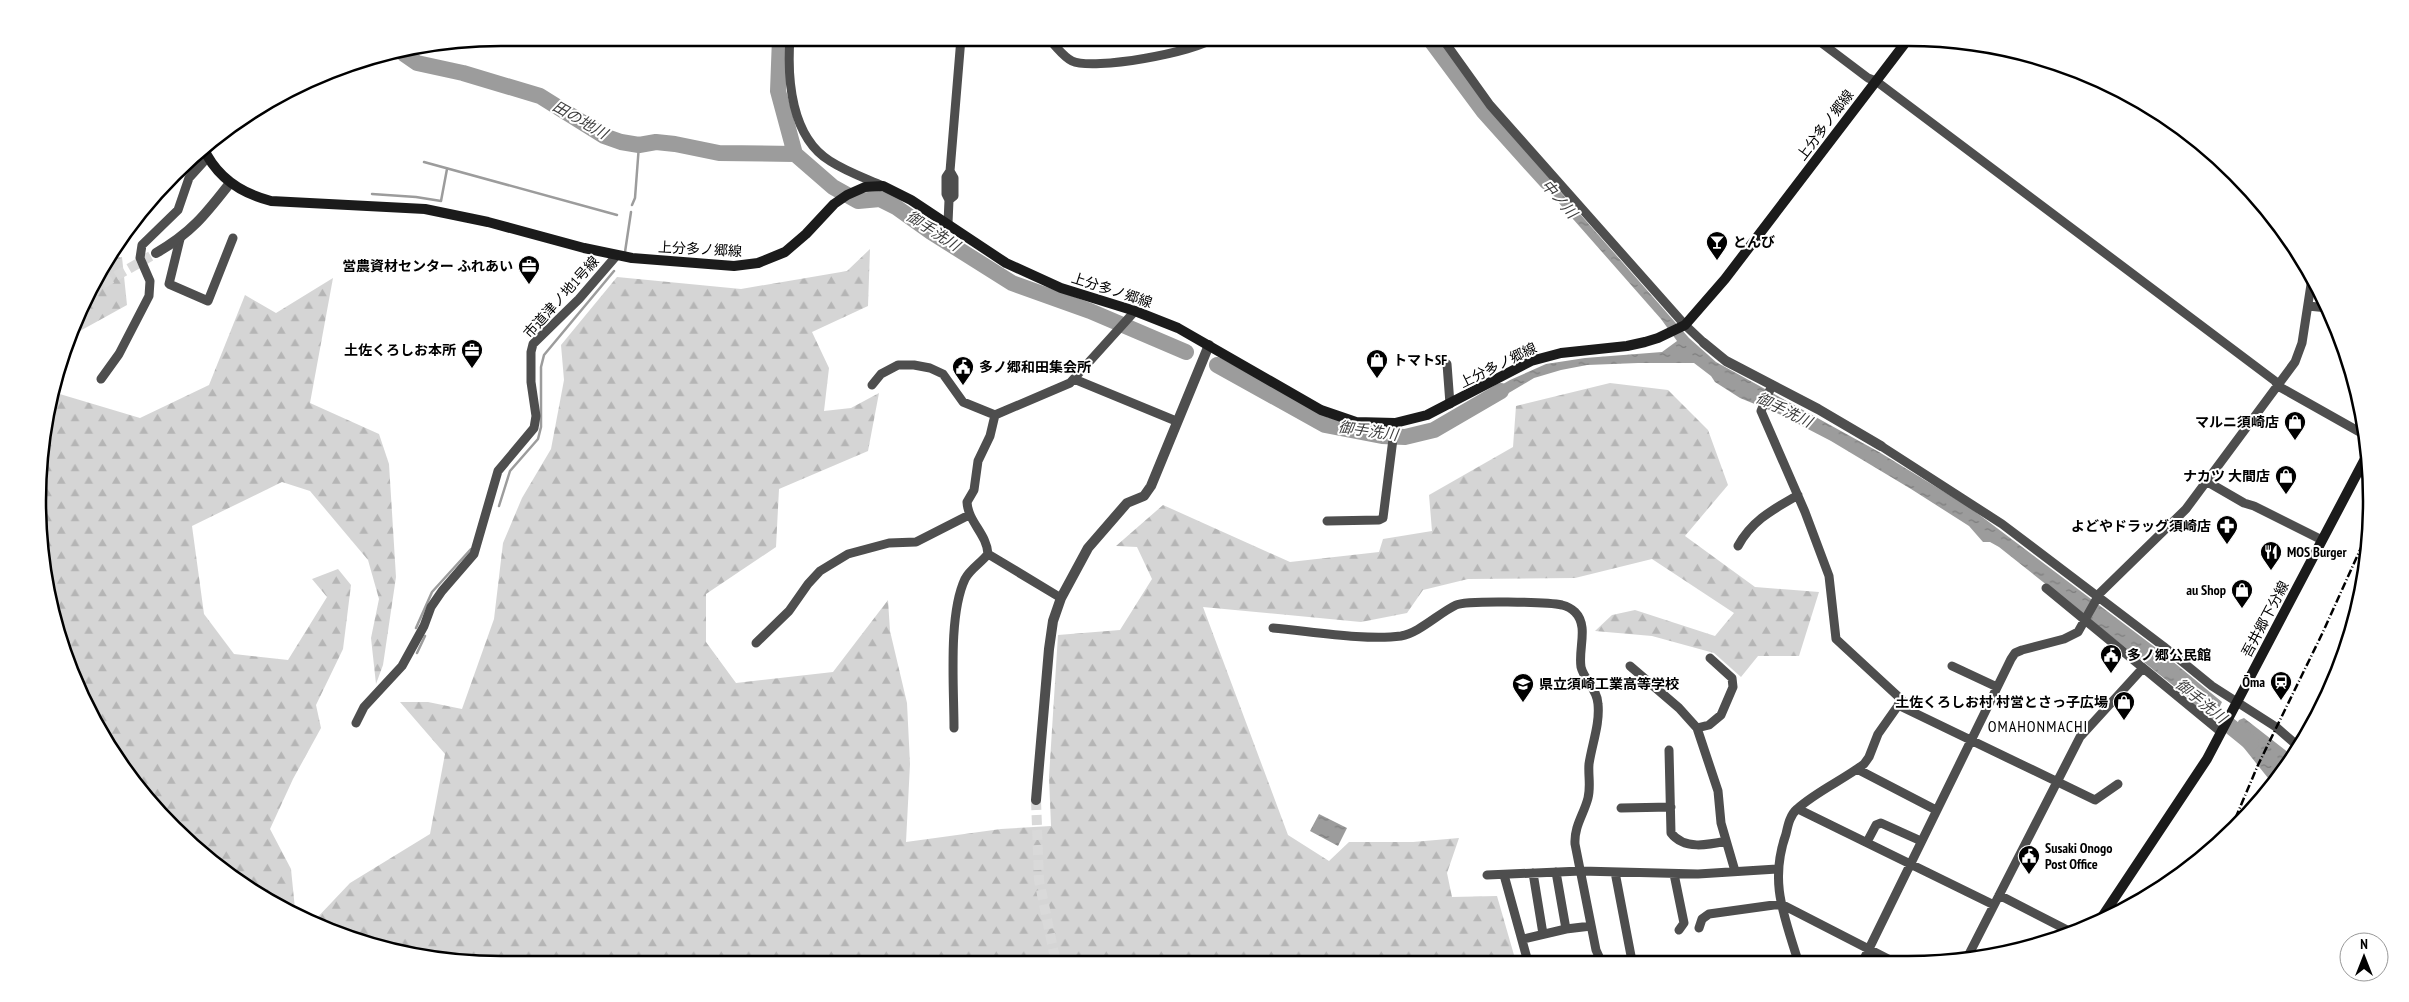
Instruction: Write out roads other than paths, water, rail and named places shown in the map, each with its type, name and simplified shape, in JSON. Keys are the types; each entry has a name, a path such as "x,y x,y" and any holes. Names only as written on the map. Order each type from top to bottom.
{"main road":[{"name":"上分多ノ郷線","path":"207,154 220,175 230,183 253,196 280,202 409,207 447,213 557,242 617,255 710,265 734,266 758,263 785,252 811,229 834,204 847,195 865,187 883,186 911,200 948,223 987,251 1024,272 1132,315 1178,328 1321,410 1356,422 1395,427 1450,404 1509,372 1541,358 1561,353 1627,346 1667,334 1683,326 1725,279 1903,46"},
{"name":"吾井郷下分線","path":"2107,910 2207,759 2361,466"}],"street":[{"path":"790,46 791,87 796,109 809,139 819,153 829,161 883,186"},
{"path":"948,223 949,200 954,196 954,178 950,171 960,46"},
{"path":"1056,46 1074,62 1095,64 1166,54 1199,46"},
{"path":"1448,46 1490,105 1683,326 1726,361 1771,388 1881,446 2002,524 2096,599 2235,705 2276,727 2293,742"},
{"path":"1826,46 1868,78 1876,81 2275,381 2278,386 2357,431"},
{"path":"101,379 119,354 149,296 150,281 140,258 142,245 178,210 189,178 208,157"},
{"path":"156,253 180,239 202,219 230,183"},
{"path":"180,239 169,284 208,301 233,238"},
{"name":"市道津ノ地1号線","path":"356,723 364,707 402,666 424,626 431,607 474,554 498,471 534,428 536,416 531,382 531,352 534,344 579,299 617,255"},
{"path":"1866,956 2015,653 2072,636 2086,619 2096,599 2186,509 2278,386 2299,354 2310,290"},
{"path":"2308,306 2319,307"},
{"path":"872,385 881,374 898,365 930,368 943,374 963,402 995,415 1066,386 1132,315"},
{"path":"1036,800 1048,650 1053,621 1061,598 1088,548 1127,503 1145,495 1151,486 1176,421 1209,345"},
{"path":"1447,364 1450,404"},
{"path":"1074,379 1176,421"},
{"path":"1771,388 1762,411 1798,495 1829,576 1836,640 1902,700 1878,734 1869,756 1857,769 1798,809 1792,816 1783,840 1777,869 1782,904 1797,956"},
{"path":"954,728 955,632 958,599 966,578 988,554 987,543 970,515 967,502 974,490 978,461 990,436 995,415"},
{"path":"1327,521 1379,520 1383,518 1395,427"},
{"path":"2206,481 2244,503 2254,506 2322,540"},
{"path":"1738,546 1751,526 1768,512 1798,495"},
{"path":"756,643 790,611 808,584 820,571 848,554 890,543 916,542 970,515"},
{"path":"988,554 1061,598"},
{"path":"2046,588 2086,619 2142,669 2222,730"},
{"path":"1273,628 1377,637 1402,636 1419,628 1439,614 1447,612 1457,604 1471,603 1547,603 1568,607 1576,613 1582,630 1582,667 1595,690 1598,705 1589,765 1588,797 1574,836 1598,956"},
{"path":"1697,728 1709,725 1721,715 1733,688 1732,678 1710,658"},
{"path":"1630,666 1679,708 1697,728 1718,792 1721,823 1735,871"},
{"path":"1952,666 1998,687"},
{"path":"1970,951 2084,732 2142,669"},
{"path":"1898,705 2095,800 2118,784"},
{"path":"1669,750 1671,833 1678,840 1696,845 1726,841"},
{"path":"1857,769 1936,810"},
{"path":"1621,808 1671,807"},
{"path":"1798,809 1994,905"},
{"path":"1867,842 1876,825 1881,823 1921,841"},
{"path":"1487,875 1581,871 1674,874 1777,869"},
{"path":"1556,872 1566,929"},
{"path":"1615,872 1631,956"},
{"path":"1534,873 1543,934"},
{"path":"1674,874 1684,923 1679,930"},
{"path":"1504,875 1526,956"},
{"path":"1999,895 2065,928"},
{"path":"1699,928 1702,919 1709,914 1782,904 1882,956"},
{"path":"1522,939 1566,929 1591,926"}],"water":[{"path":"1536,164 1689,338 1716,362 1879,452 1969,507 2160,651 2222,702 2214,718 1999,547 1990,542 1983,542 1969,526 1831,441 1779,414 1740,398 1715,382 1711,376 1694,363 1587,365 1561,370 1534,378 1485,407 1479,398 1510,380 1546,364 1585,358 1662,352 1677,341 1661,319 1529,169"},
{"path":"2244,718 2287,752 2268,779 2232,733 2239,720"},
{"path":"1319,814 1347,828 1338,846 1310,831"}],"waterway":[{"name":"御手洗川","path":"780,46 778,91 795,154 833,187 858,201 880,199 896,207 931,232 1012,283 1090,311 1186,352"},
{"name":"中ノ川","path":"1435,46 1484,112 1547,182"},
{"name":"田の地川","path":"407,56 417,63 463,73 540,96 604,136 621,142 639,145 656,142 675,144 719,153 795,154"},
{"path":"632,205 635,198 639,145"},
{"path":"424,162 617,215"},
{"path":"372,194 441,201 447,169"},
{"path":"625,252 631,212"},
{"path":"499,506 510,471 538,439 541,427 541,367 544,355 614,271"},
{"name":"御手洗川","path":"1217,365 1325,425 1382,436 1405,437 1434,430 1501,391"},
{"path":"416,628 432,592 471,549"},
{"path":"417,653 425,636"},
{"name":"御手洗川","path":"2198,700 2251,743"}],"tunnel":[{"path":"101,284 156,253"},
{"path":"1036,800 1039,880 1055,956"}],"railway":[{"path":"2236,816 2258,765 2323,632 2360,550"}],"place":[{"name":"とんび","path":"1717,261"},
{"name":"営農資材センター ふれあい","path":"529,285"},
{"name":"土佐くろしお本所","path":"472,369"},
{"name":"トマトSF","path":"1377,379"},
{"name":"多ノ郷和田集会所","path":"963,386"},
{"name":"マルニ須崎店","path":"2295,441"},
{"name":"ナカツ 大間店","path":"2286,495"},
{"name":"よどやドラッグ須崎店","path":"2227,545"},
{"name":"MOS Burger","path":"2271,571"},
{"name":"au Shop","path":"2242,609"},
{"name":"多ノ郷公民館","path":"2111,674"},
{"name":"Ōma","path":"2281,701"},
{"name":"県立須崎工業高等学校","path":"1523,703"},
{"name":"土佐くろしお村 村営とさっ子広場","path":"2124,721"},
{"name":"Susaki Onogo Post Office","path":"2029,875"}],"district":[{"name":"OMAHONMACHI","path":"2038,726"}]}
